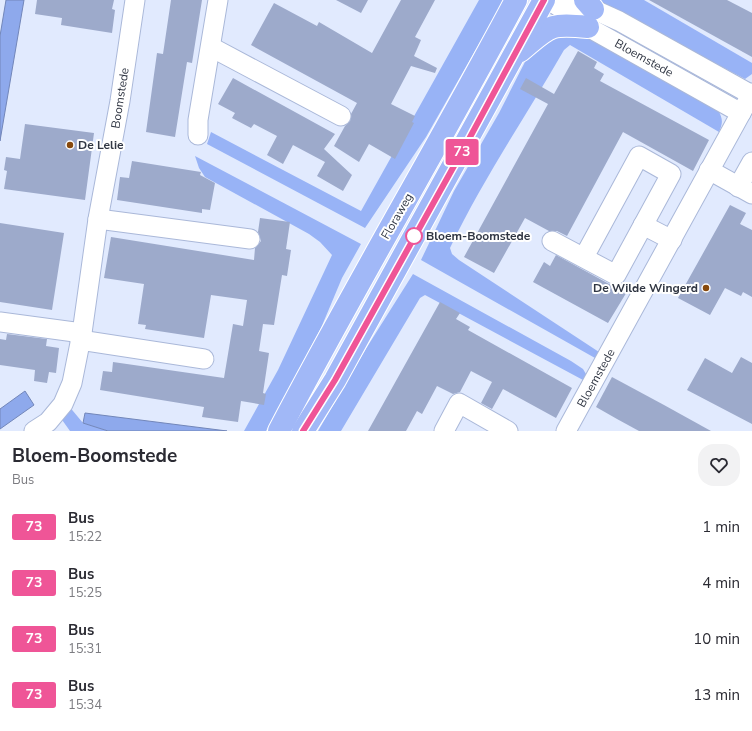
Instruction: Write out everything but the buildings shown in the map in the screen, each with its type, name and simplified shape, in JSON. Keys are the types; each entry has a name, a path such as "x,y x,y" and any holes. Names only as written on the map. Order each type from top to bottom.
{"main road":[{"name":"Floraweg","path":"279,431 317,358 449,125 516,0"},
{"name":"Floraweg","path":"303,431 339,373 469,139 544,0"},
{"path":"512,58 548,28 589,12"}],"street":[{"name":"Boomstede","path":"35,431 48,422 63,404 72,383 81,336 98,219 120,101 135,0"},
{"path":"198,135 198,120 218,0"},
{"name":"Bloemstede","path":"549,0 589,12 752,94 566,431"},
{"name":"Bloemstede","path":"573,0 741,113"},
{"path":"211,47 341,116"},
{"path":"552,241 616,275 671,174 639,156 584,257"},
{"path":"709,170 745,190 752,162"},
{"path":"98,219 250,239"},
{"path":"643,225 672,240"},
{"path":"0,322 204,359"},
{"path":"444,431 459,403 508,431"}],"shaded area":[{"path":"6,0 24,0 0,141 0,36"},
{"path":"479,0 504,0 426,137 365,228 207,144 211,132 361,211"},
{"path":"594,0 644,0 752,63 752,74 745,79"},
{"path":"547,34 595,38 718,110 722,119 719,132 570,45 564,50 476,197 450,248 452,254 599,352 595,358 421,260 454,191 499,113 528,56"},
{"path":"195,156 361,244 342,278 321,328 266,431 244,431 278,370 332,255 320,242 309,234 205,177 199,168"},
{"path":"413,274 571,361 583,369 586,374 583,380 425,295 420,298 341,431 318,431 367,347"},
{"path":"25,391 34,405 0,429 0,409"},
{"path":"68,405 83,423 108,431 70,431 60,417"},
{"path":"85,413 227,431 108,431 83,423"}],"bus line":[{"name":"73","path":"303,431 335,380 469,139 544,0"}],"place":[{"name":"De Lelie","path":"70,145"},
{"name":"Bloem-Boomstede","path":"414,236"},
{"name":"De Wilde Wingerd","path":"706,288"}]}
